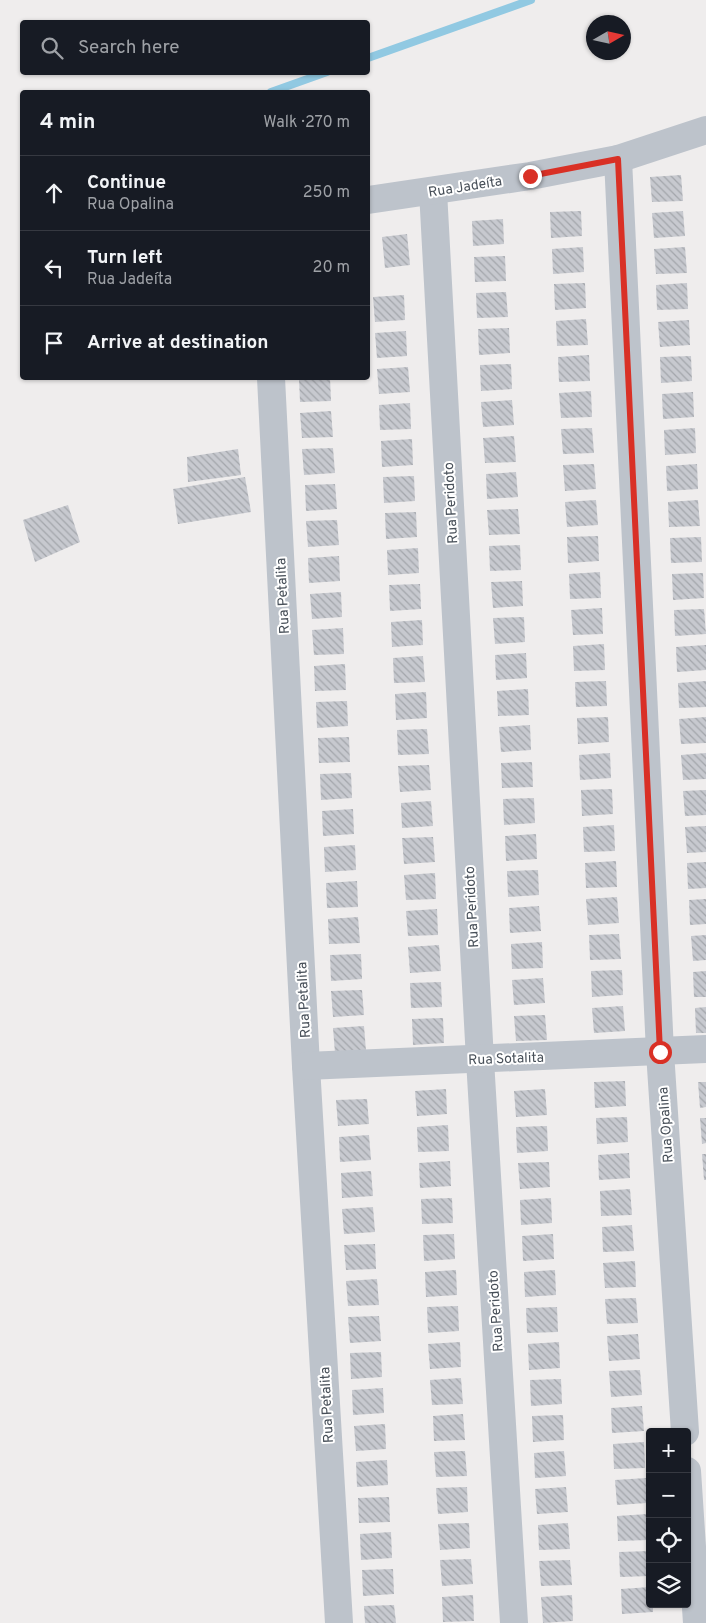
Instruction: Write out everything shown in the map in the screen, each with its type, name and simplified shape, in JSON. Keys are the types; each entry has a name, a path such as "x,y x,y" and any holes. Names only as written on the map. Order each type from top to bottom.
{"street":[{"name":"Rua Jadeíta","path":"370,200 530,176 618,159 706,130"},
{"name":"Rua Opalina","path":"618,159 660,1052 685,1428"},
{"name":"Rua Peridoto","path":"433,191 480,1060 514,1623"},
{"name":"Rua Petalita","path":"271,380 306,1066 339,1623"},
{"name":"Rua Sotalita","path":"306,1066 706,1050"},
{"path":"687,1473 697,1623"}],"building":[{"path":"681,175 683,201 652,202 650,177"},
{"path":"581,211 582,236 551,238 550,212"},
{"path":"683,211 685,236 654,238 652,213"},
{"path":"503,219 504,244 473,246 472,221"},
{"path":"407,234 410,265 385,268 382,237"},
{"path":"583,247 584,272 553,274 552,249"},
{"path":"685,247 687,273 656,274 654,249"},
{"path":"505,256 506,281 475,282 474,257"},
{"path":"585,283 586,308 555,310 554,284"},
{"path":"687,283 688,309 657,310 656,285"},
{"path":"506,292 508,317 477,318 476,293"},
{"path":"404,295 405,320 375,322 373,297"},
{"path":"586,319 588,345 557,346 556,321"},
{"path":"689,320 690,345 660,347 658,322"},
{"path":"509,328 510,353 479,355 478,329"},
{"path":"406,331 407,356 377,358 375,333"},
{"path":"589,355 590,381 559,382 558,357"},
{"path":"691,356 692,381 661,383 660,357"},
{"path":"511,364 512,389 481,391 480,365"},
{"path":"408,367 410,392 379,394 377,369"},
{"path":"299,380 330,380 331,401 300,402"},
{"path":"591,391 592,417 561,418 559,393"},
{"path":"693,392 694,417 663,419 662,394"},
{"path":"512,400 514,425 483,427 481,402"},
{"path":"410,403 411,429 380,430 379,405"},
{"path":"331,411 333,437 302,438 300,413"},
{"path":"592,428 594,453 563,454 561,429"},
{"path":"695,428 696,453 665,455 664,430"},
{"path":"514,436 516,462 485,463 483,438"},
{"path":"412,439 413,465 382,467 381,441"},
{"path":"333,448 335,473 304,475 302,449"},
{"path":"238,449 241,475 188,482 187,457"},
{"path":"594,464 596,489 565,491 563,465"},
{"path":"697,464 698,489 667,491 666,466"},
{"path":"516,472 518,497 487,499 486,474"},
{"path":"414,476 415,501 384,503 383,477"},
{"path":"245,477 251,512 178,524 173,489"},
{"path":"335,484 337,509 306,511 305,485"},
{"path":"596,500 598,525 567,527 565,502"},
{"path":"698,500 700,526 669,527 668,502"},
{"path":"68,505 80,542 35,562 23,520"},
{"path":"518,509 520,534 489,535 487,510"},
{"path":"416,512 417,537 386,539 385,513"},
{"path":"337,520 339,545 308,547 306,521"},
{"path":"598,536 599,561 568,563 567,537"},
{"path":"701,537 702,562 671,563 670,538"},
{"path":"520,545 521,570 490,571 489,546"},
{"path":"418,548 419,573 388,575 387,550"},
{"path":"339,556 340,581 309,583 308,558"},
{"path":"600,572 601,598 570,599 569,574"},
{"path":"703,573 704,598 673,600 672,574"},
{"path":"522,581 523,606 493,608 491,582"},
{"path":"420,584 421,609 390,611 389,585"},
{"path":"341,592 342,617 312,619 310,594"},
{"path":"602,608 603,634 573,635 571,610"},
{"path":"704,609 706,634 675,636 674,610"},
{"path":"524,617 525,642 495,644 493,618"},
{"path":"422,620 423,645 392,647 391,622"},
{"path":"343,628 344,654 314,655 312,630"},
{"path":"604,644 605,670 574,671 573,646"},
{"path":"706,645 706,670 677,672 676,647"},
{"path":"526,653 527,678 496,680 495,655"},
{"path":"423,656 425,682 394,683 393,658"},
{"path":"345,664 346,690 315,691 314,666"},
{"path":"606,681 607,706 576,707 575,682"},
{"path":"706,681 706,707 679,708 678,683"},
{"path":"528,689 529,715 498,716 497,691"},
{"path":"426,692 427,718 396,720 395,694"},
{"path":"347,701 348,726 317,728 316,702"},
{"path":"608,717 609,742 578,744 577,718"},
{"path":"706,717 706,743 681,744 679,719"},
{"path":"530,725 531,750 501,752 499,727"},
{"path":"427,729 429,754 398,755 397,730"},
{"path":"349,737 350,762 319,763 318,738"},
{"path":"610,753 611,778 580,780 579,755"},
{"path":"706,753 706,779 683,780 681,755"},
{"path":"532,762 533,787 502,788 501,763"},
{"path":"429,765 431,790 400,792 398,766"},
{"path":"351,773 352,798 321,800 320,774"},
{"path":"612,789 613,814 582,816 581,790"},
{"path":"706,790 706,815 685,816 683,791"},
{"path":"534,798 535,823 504,825 503,799"},
{"path":"431,801 433,826 402,828 401,803"},
{"path":"353,809 354,834 323,836 322,811"},
{"path":"614,825 615,851 584,852 583,827"},
{"path":"706,826 706,852 687,853 685,827"},
{"path":"536,834 537,859 506,861 505,836"},
{"path":"433,837 435,862 404,864 402,838"},
{"path":"355,845 356,870 325,872 324,847"},
{"path":"616,861 617,887 586,888 585,863"},
{"path":"706,862 706,888 688,889 687,863"},
{"path":"538,870 539,895 508,897 507,871"},
{"path":"435,873 436,899 406,900 404,875"},
{"path":"357,881 358,907 327,908 326,883"},
{"path":"617,897 619,923 588,925 586,899"},
{"path":"706,899 706,924 690,925 689,900"},
{"path":"539,906 541,931 510,933 509,908"},
{"path":"437,909 438,935 408,936 406,911"},
{"path":"358,917 360,943 329,944 328,919"},
{"path":"619,934 621,959 590,960 589,935"},
{"path":"706,935 706,960 693,961 691,936"},
{"path":"542,942 543,968 512,969 511,944"},
{"path":"439,945 441,971 410,973 408,947"},
{"path":"361,954 362,979 331,981 330,955"},
{"path":"622,970 623,995 592,997 591,971"},
{"path":"706,971 706,997 694,997 693,972"},
{"path":"543,978 545,1003 514,1005 512,980"},
{"path":"441,982 442,1007 411,1008 410,983"},
{"path":"362,990 364,1015 333,1017 331,991"},
{"path":"623,1006 625,1031 594,1033 592,1008"},
{"path":"706,1007 706,1033 696,1033 695,1008"},
{"path":"545,1015 547,1040 516,1041 514,1016"},
{"path":"443,1018 444,1043 413,1045 412,1019"},
{"path":"364,1026 366,1051 335,1053 333,1028"},
{"path":"625,1081 626,1106 595,1108 594,1082"},
{"path":"698,1082 706,1082 706,1107 700,1108"},
{"path":"446,1089 447,1114 417,1116 415,1091"},
{"path":"545,1089 547,1115 516,1117 514,1091"},
{"path":"367,1099 369,1124 338,1126 336,1100"},
{"path":"627,1117 628,1142 597,1144 596,1118"},
{"path":"700,1118 706,1118 706,1143 702,1144"},
{"path":"448,1125 449,1151 418,1152 417,1127"},
{"path":"547,1126 548,1151 517,1153 516,1127"},
{"path":"369,1135 371,1160 340,1162 339,1137"},
{"path":"629,1153 630,1178 599,1180 598,1155"},
{"path":"702,1154 706,1154 706,1180 704,1180"},
{"path":"450,1161 451,1186 420,1188 419,1163"},
{"path":"549,1162 550,1187 520,1189 518,1163"},
{"path":"371,1171 373,1196 342,1198 341,1173"},
{"path":"630,1189 632,1215 601,1216 600,1191"},
{"path":"452,1198 453,1223 422,1224 421,1199"},
{"path":"551,1198 552,1223 521,1225 520,1200"},
{"path":"373,1207 375,1232 344,1234 342,1209"},
{"path":"632,1225 634,1251 603,1252 602,1227"},
{"path":"454,1234 455,1259 424,1261 423,1235"},
{"path":"553,1234 554,1259 523,1261 522,1236"},
{"path":"375,1244 376,1269 346,1270 344,1245"},
{"path":"635,1261 636,1287 605,1288 603,1263"},
{"path":"456,1270 457,1295 426,1297 425,1272"},
{"path":"555,1270 556,1295 525,1297 524,1272"},
{"path":"377,1279 379,1305 348,1306 346,1281"},
{"path":"636,1298 638,1323 607,1324 605,1299"},
{"path":"458,1306 459,1331 428,1333 427,1307"},
{"path":"557,1307 558,1332 527,1333 526,1308"},
{"path":"379,1316 381,1341 350,1343 348,1317"},
{"path":"638,1334 640,1359 609,1361 607,1336"},
{"path":"460,1342 461,1367 430,1369 428,1344"},
{"path":"559,1342 560,1368 529,1370 528,1344"},
{"path":"381,1352 382,1377 351,1379 350,1353"},
{"path":"640,1370 642,1395 611,1397 609,1371"},
{"path":"461,1378 463,1404 432,1405 430,1380"},
{"path":"561,1379 562,1404 531,1406 530,1380"},
{"path":"383,1388 384,1413 353,1415 352,1390"},
{"path":"642,1406 644,1431 612,1433 611,1408"},
{"path":"463,1414 465,1440 434,1441 433,1416"},
{"path":"563,1415 564,1440 533,1442 532,1416"},
{"path":"385,1424 386,1449 356,1451 354,1426"},
{"path":"644,1442 645,1468 614,1469 613,1444"},
{"path":"465,1451 467,1476 436,1477 434,1452"},
{"path":"564,1451 566,1476 535,1478 534,1453"},
{"path":"387,1460 388,1485 357,1487 356,1462"},
{"path":"646,1478 646,1503 617,1505 615,1480"},
{"path":"467,1487 468,1512 438,1514 436,1488"},
{"path":"566,1487 568,1512 537,1514 535,1489"},
{"path":"389,1497 390,1522 359,1523 358,1498"},
{"path":"646,1514 646,1540 618,1541 617,1516"},
{"path":"469,1523 470,1548 440,1550 438,1524"},
{"path":"568,1523 570,1549 539,1550 538,1525"},
{"path":"391,1532 392,1558 361,1560 360,1534"},
{"path":"646,1551 646,1576 620,1577 619,1552"},
{"path":"471,1559 473,1584 442,1586 440,1560"},
{"path":"570,1560 572,1585 541,1586 539,1561"},
{"path":"393,1569 394,1594 363,1596 362,1570"},
{"path":"646,1587 646,1608 653,1608 653,1612 622,1614 621,1589"},
{"path":"473,1595 474,1621 443,1622 442,1597"},
{"path":"572,1595 573,1621 543,1623 541,1597"},
{"path":"394,1605 396,1623 365,1623 364,1606"}],"waterway":[{"path":"370,57 531,0"},
{"path":"277,90 319,75"}],"route":[{"path":"530,176 618,159 660,1052"}]}
